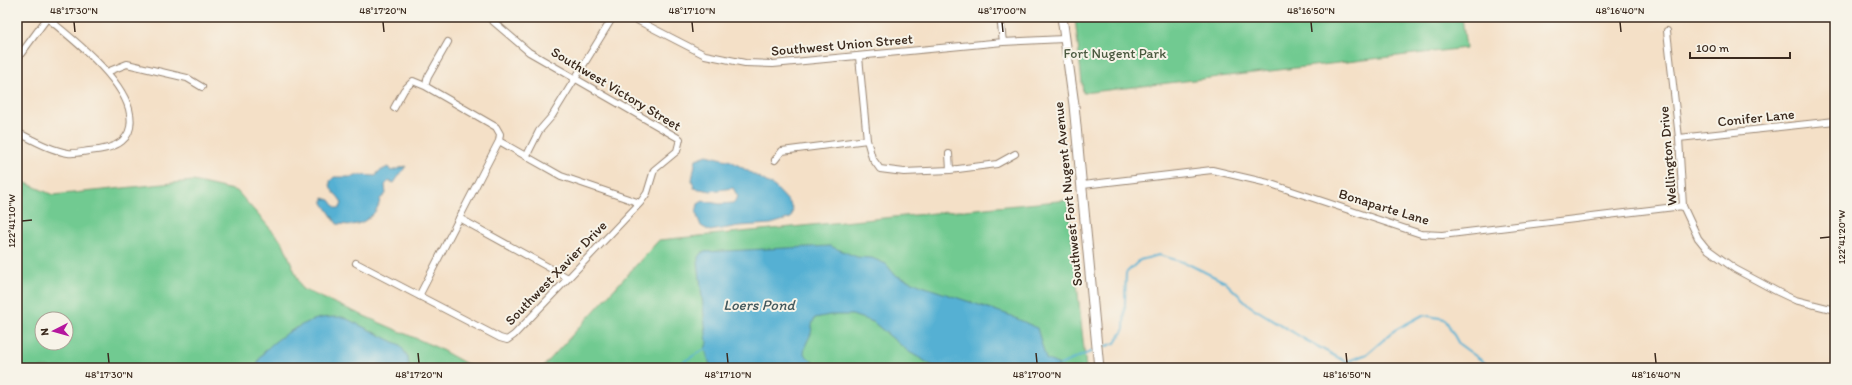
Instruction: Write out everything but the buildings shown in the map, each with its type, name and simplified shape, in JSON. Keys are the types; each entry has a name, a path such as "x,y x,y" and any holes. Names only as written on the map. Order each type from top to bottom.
{"street":[{"path":"17,59 47,17 108,72 128,108 130,115 128,133 119,144 108,149 69,154 56,150 17,132"},
{"path":"527,156 539,130 552,116 574,78 613,17"},
{"name":"Southwest Union Street","path":"631,17 705,55 745,63 773,64 859,57 1003,42 1064,39"},
{"path":"1000,17 1003,42"},
{"name":"Southwest Fort Nugent Avenue","path":"1062,17 1083,185 1099,368"},
{"name":"Southwest Victory Street","path":"491,18 529,52 680,138 677,151 654,170 646,193 640,203"},
{"name":"Wellington Drive","path":"1668,31 1679,138 1683,206 1698,238 1706,248 1735,269 1795,300 1835,310"},
{"path":"425,86 428,77 448,42"},
{"path":"859,57 867,140 872,158 880,169 904,172 950,170 997,164 1015,154"},
{"path":"108,72 127,64 187,78 202,87"},
{"path":"394,108 404,90 413,81 425,86 496,126 500,134 499,141 419,296"},
{"name":"Conifer Lane","path":"1679,138 1835,121"},
{"path":"775,160 782,151 867,140"},
{"path":"499,141 561,176 640,203"},
{"path":"949,154 950,170"},
{"name":"Bonaparte Lane","path":"1083,185 1212,170 1268,183 1421,234 1442,235 1683,206"},
{"name":"Southwest Xavier Drive","path":"356,263 500,338 507,340 514,335 640,203"},
{"path":"459,218 568,278"}],"green space":[{"name":"Fort Nugent Park","path":"1075,17 1462,17 1466,48 1083,93"},
{"path":"17,179 53,195 193,181 237,191 283,243 302,289 438,348 474,368 17,368"},
{"path":"1068,200 1086,368 542,368 659,240"}],"water":[{"path":"707,155 731,161 775,187 790,203 793,210 791,218 771,224 739,226 710,231 701,226 696,213 698,204 703,201 720,204 733,203 738,197 733,188 711,191 694,188 692,180 696,159"},
{"path":"406,166 394,183 389,181 385,185 386,194 380,199 378,208 369,218 361,223 352,225 337,224 323,203 323,198 330,200 336,208 340,208 342,203 330,185 330,181 334,177 353,177 358,175 376,176 378,172 388,167 391,171"},
{"name":"Loers Pond","path":"830,246 857,257 872,258 886,264 895,275 922,286 1009,315 1037,328 1046,359 1060,365 1055,368 935,367 909,352 873,322 852,315 830,315 815,318 813,323 804,354 813,362 812,368 711,368 705,349 707,343 698,261 698,257 702,252"},
{"path":"343,317 400,345 408,357 409,368 257,368 259,360 264,352 272,344 303,324 321,318"}],"waterway":[{"path":"1101,348 1115,343 1124,329 1126,273 1140,260 1159,255 1186,263 1225,282 1250,306 1304,339 1346,362 1367,354 1395,330 1423,315 1445,319 1459,344 1492,368"},
{"path":"673,368 705,349"},
{"path":"1060,365 1095,350"}]}
